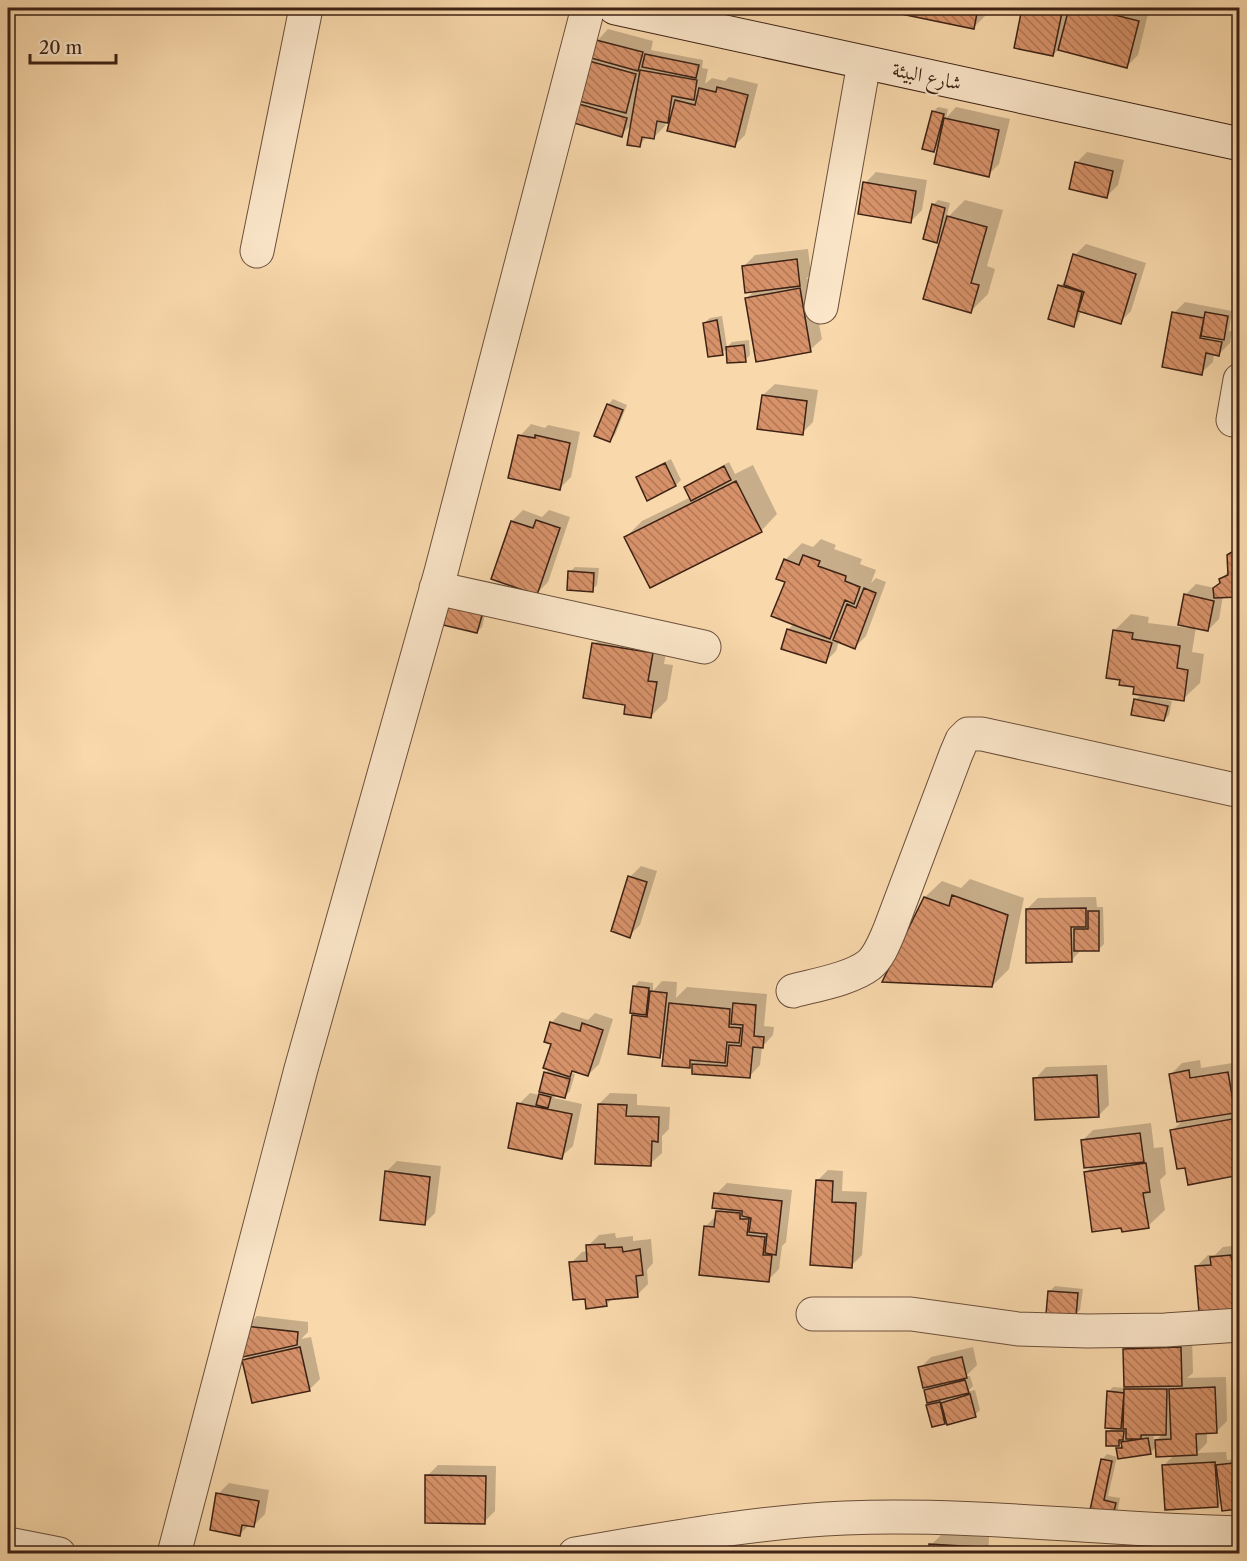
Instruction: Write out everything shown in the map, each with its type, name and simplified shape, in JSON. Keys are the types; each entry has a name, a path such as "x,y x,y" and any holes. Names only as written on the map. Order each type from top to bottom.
{"street":[{"path":"257,251 306,8"},
{"path":"174,1554 301,1069 436,588 588,8"},
{"name":"شارع البيئة","path":"615,8 1239,144"},
{"path":"821,307 864,63"},
{"path":"1233,420 1239,380"},
{"path":"436,588 704,647"},
{"path":"793,991 856,972 870,965 878,954 891,929 956,754 962,740 968,734 982,734 1239,791"},
{"path":"813,1314 911,1314 1018,1329 1087,1331 1165,1330 1239,1324"},
{"path":"575,1554 741,1528 845,1518 960,1518 1239,1533"},
{"path":"8,1544 59,1554"}],"building":[{"path":"892,8 978,8 974,29 891,12"},
{"path":"1022,8 1063,8 1053,56 1014,48"},
{"path":"1069,8 1087,8 1139,21 1127,68 1058,50"},
{"path":"596,40 643,52 638,71 591,58"},
{"path":"645,54 699,65 696,78 642,67"},
{"path":"589,61 636,74 626,113 579,101"},
{"path":"640,70 697,80 694,100 672,96 668,123 657,121 654,139 642,137 640,147 627,145"},
{"path":"717,87 748,95 735,147 667,131 675,100 695,105 699,88 716,92"},
{"path":"579,104 627,118 622,137 574,123"},
{"path":"932,111 944,114 934,152 922,149"},
{"path":"944,118 999,130 989,177 934,164"},
{"path":"1075,162 1113,171 1107,198 1069,189"},
{"path":"863,182 916,191 911,223 858,214"},
{"path":"932,204 945,208 937,243 923,239"},
{"path":"947,216 987,227 971,283 979,285 971,313 923,299"},
{"path":"1073,254 1136,274 1121,324 1078,311 1084,292 1064,285"},
{"path":"797,259 800,286 745,293 742,266"},
{"path":"1058,285 1082,292 1074,327 1048,319"},
{"path":"800,288 811,352 756,362 745,298"},
{"path":"1172,312 1204,318 1200,338 1222,342 1219,356 1206,353 1202,375 1162,367"},
{"path":"1205,312 1228,316 1224,340 1201,336"},
{"path":"717,320 723,355 708,357 703,323"},
{"path":"744,345 746,362 727,363 726,347"},
{"path":"762,395 807,401 803,435 757,429"},
{"path":"607,404 623,410 610,442 594,436"},
{"path":"518,435 535,438 535,435 570,443 560,490 508,478"},
{"path":"665,463 676,486 647,501 636,477"},
{"path":"724,466 731,480 691,501 684,487"},
{"path":"736,481 762,532 650,588 624,537"},
{"path":"536,520 560,528 537,595 491,579 511,521 533,528"},
{"path":"1240,547 1240,597 1214,598 1213,588 1220,583 1219,579 1228,575 1227,555"},
{"path":"803,555 820,561 818,566 846,576 845,581 860,587 854,604 845,600 830,639 771,616 785,582 776,579 784,559 799,565"},
{"path":"568,571 594,573 593,592 567,590"},
{"path":"864,588 876,593 855,649 833,640 847,604 856,608"},
{"path":"1184,594 1214,601 1208,631 1178,625"},
{"path":"448,604 483,612 477,633 443,625"},
{"path":"787,629 832,643 826,663 781,649"},
{"path":"1113,630 1133,633 1132,639 1180,646 1177,668 1188,670 1184,701 1133,694 1134,687 1119,685 1120,680 1106,678"},
{"path":"592,643 653,653 648,681 657,682 651,718 624,714 625,705 583,698"},
{"path":"1134,699 1168,706 1164,721 1131,715"},
{"path":"628,876 647,882 630,938 611,931"},
{"path":"952,895 1008,915 992,987 882,982 924,897 949,906"},
{"path":"1086,908 1086,927 1071,927 1072,962 1026,963 1026,909"},
{"path":"1088,911 1099,911 1099,951 1074,951 1074,929 1088,929"},
{"path":"633,986 649,988 646,1015 630,1013"},
{"path":"650,991 667,993 660,1058 628,1054 632,1015 647,1017"},
{"path":"669,1003 730,1009 729,1027 741,1028 739,1043 727,1042 725,1063 690,1060 690,1068 662,1066"},
{"path":"733,1003 756,1005 754,1036 764,1037 763,1048 753,1047 750,1078 692,1074 692,1064 727,1066 729,1045 741,1046 743,1025 731,1024"},
{"path":"550,1022 580,1031 582,1023 603,1030 588,1076 572,1071 570,1077 543,1068 551,1044 544,1042"},
{"path":"1189,1070 1190,1078 1228,1072 1235,1113 1177,1122 1169,1074"},
{"path":"544,1072 570,1079 565,1098 539,1092"},
{"path":"1097,1075 1099,1117 1035,1120 1033,1078"},
{"path":"539,1094 551,1097 548,1108 536,1105"},
{"path":"517,1103 572,1114 562,1159 508,1148"},
{"path":"598,1104 627,1105 626,1116 659,1117 658,1142 652,1141 651,1166 595,1164"},
{"path":"1232,1119 1236,1138 1240,1138 1240,1175 1188,1185 1185,1168 1177,1169 1170,1130"},
{"path":"1140,1133 1144,1162 1084,1168 1081,1140"},
{"path":"1146,1163 1150,1192 1143,1193 1149,1228 1122,1232 1121,1228 1092,1232 1084,1172"},
{"path":"385,1171 430,1177 425,1225 380,1220"},
{"path":"816,1180 833,1181 832,1202 856,1203 852,1268 810,1265"},
{"path":"714,1193 782,1201 776,1255 765,1253 767,1234 749,1232 751,1218 742,1216 742,1211 712,1208"},
{"path":"716,1211 740,1213 740,1219 749,1219 747,1235 765,1237 763,1255 772,1255 769,1282 699,1275 704,1226 714,1227"},
{"path":"605,1244 605,1248 622,1247 623,1252 640,1249 643,1275 636,1276 638,1297 606,1300 607,1306 586,1309 585,1299 573,1300 569,1262 587,1261 586,1245"},
{"path":"1231,1255 1232,1261 1240,1261 1240,1309 1199,1312 1195,1266 1211,1265 1210,1257"},
{"path":"1048,1291 1078,1293 1076,1317 1046,1314"},
{"path":"245,1326 298,1332 297,1345 238,1358"},
{"path":"300,1347 310,1391 252,1403 242,1360"},
{"path":"1181,1347 1182,1386 1124,1387 1123,1349"},
{"path":"962,1357 967,1378 923,1388 918,1367"},
{"path":"965,1380 969,1393 927,1403 924,1390"},
{"path":"1215,1387 1217,1433 1196,1434 1197,1455 1156,1457 1155,1440 1171,1439 1169,1389"},
{"path":"1124,1389 1167,1389 1166,1435 1141,1435 1141,1439 1126,1439 1126,1429 1123,1429"},
{"path":"1107,1391 1124,1393 1121,1429 1105,1428"},
{"path":"970,1394 976,1417 947,1425 941,1403"},
{"path":"940,1402 945,1424 932,1427 926,1405"},
{"path":"1106,1431 1124,1431 1123,1440 1119,1440 1119,1446 1106,1446"},
{"path":"1148,1438 1151,1454 1118,1459 1116,1448 1122,1448 1121,1442"},
{"path":"1101,1459 1112,1461 1104,1500 1116,1503 1113,1515 1090,1510"},
{"path":"1215,1462 1218,1507 1165,1510 1162,1465"},
{"path":"1233,1463 1238,1509 1222,1511 1216,1465"},
{"path":"425,1475 486,1476 485,1524 425,1523"},
{"path":"216,1493 259,1501 254,1527 242,1525 240,1536 210,1530"},
{"path":"929,1544 978,1547 978,1554 929,1554"}]}
